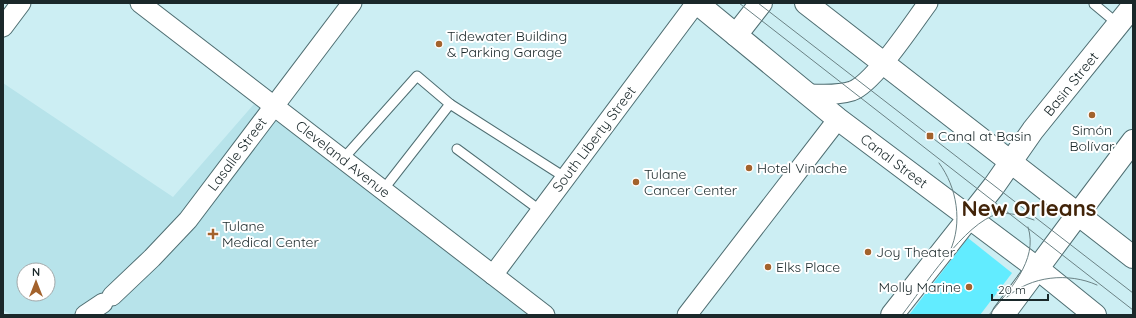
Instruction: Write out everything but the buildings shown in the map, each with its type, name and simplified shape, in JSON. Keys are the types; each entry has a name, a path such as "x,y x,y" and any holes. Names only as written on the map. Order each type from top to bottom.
{"main road":[{"name":"Canal Street","path":"696,3 806,94 968,218 1038,269 1095,315"},
{"path":"736,35 761,3"},
{"path":"806,3 1010,163 1133,257"},
{"name":"Basin Street","path":"892,315 968,218 1034,130 1126,30 1133,6"},
{"path":"1003,315 1133,141"}],"street":[{"path":"3,27 21,3"},
{"name":"Cleveland Avenue","path":"140,3 545,315"},
{"name":"Lasalle Street","path":"85,315 108,299 158,253 188,220 273,105 352,3"},
{"name":"South Liberty Street","path":"493,275 696,3"},
{"path":"806,94 833,95 853,90 863,85 882,63 928,3"},
{"path":"687,315 838,119"}],"lane":[{"path":"1094,4 1126,30"},
{"path":"343,159 417,76 450,104 566,178"},
{"path":"383,190 450,104"},
{"path":"457,149 541,211"}],"shaded area":[{"name":"Tulane Medical Center","path":"3,83 173,197 254,104 528,315 12,315 3,310"},
{"path":"968,238 1012,273 980,315 909,315"}],"tram line":[{"path":"739,3 1133,310"},
{"path":"758,3 1133,293"},
{"path":"939,163 950,183 956,206 956,229 950,251"},
{"path":"902,315 946,257 972,229 985,220 998,214 1012,214 1034,220"},
{"path":"989,315 1013,286 1026,263 1030,240 1028,227"},
{"path":"1007,297 1027,284 1050,278 1074,278 1097,285"}],"place":[{"name":"Tidewater Building & Parking Garage","path":"439,44"},
{"name":"Simón Bolívar","path":"1092,115"},
{"name":"Canal at Basin","path":"930,136"},
{"name":"Hotel Vinache","path":"749,168"},
{"name":"Tulane Cancer Center","path":"636,182"},
{"name":"Tulane Medical Center","path":"213,234"},
{"name":"Joy Theater","path":"868,252"},
{"name":"Elks Place","path":"768,267"},
{"name":"Molly Marine","path":"969,287"}],"district":[{"name":"New Orleans","path":"1029,208"}]}
